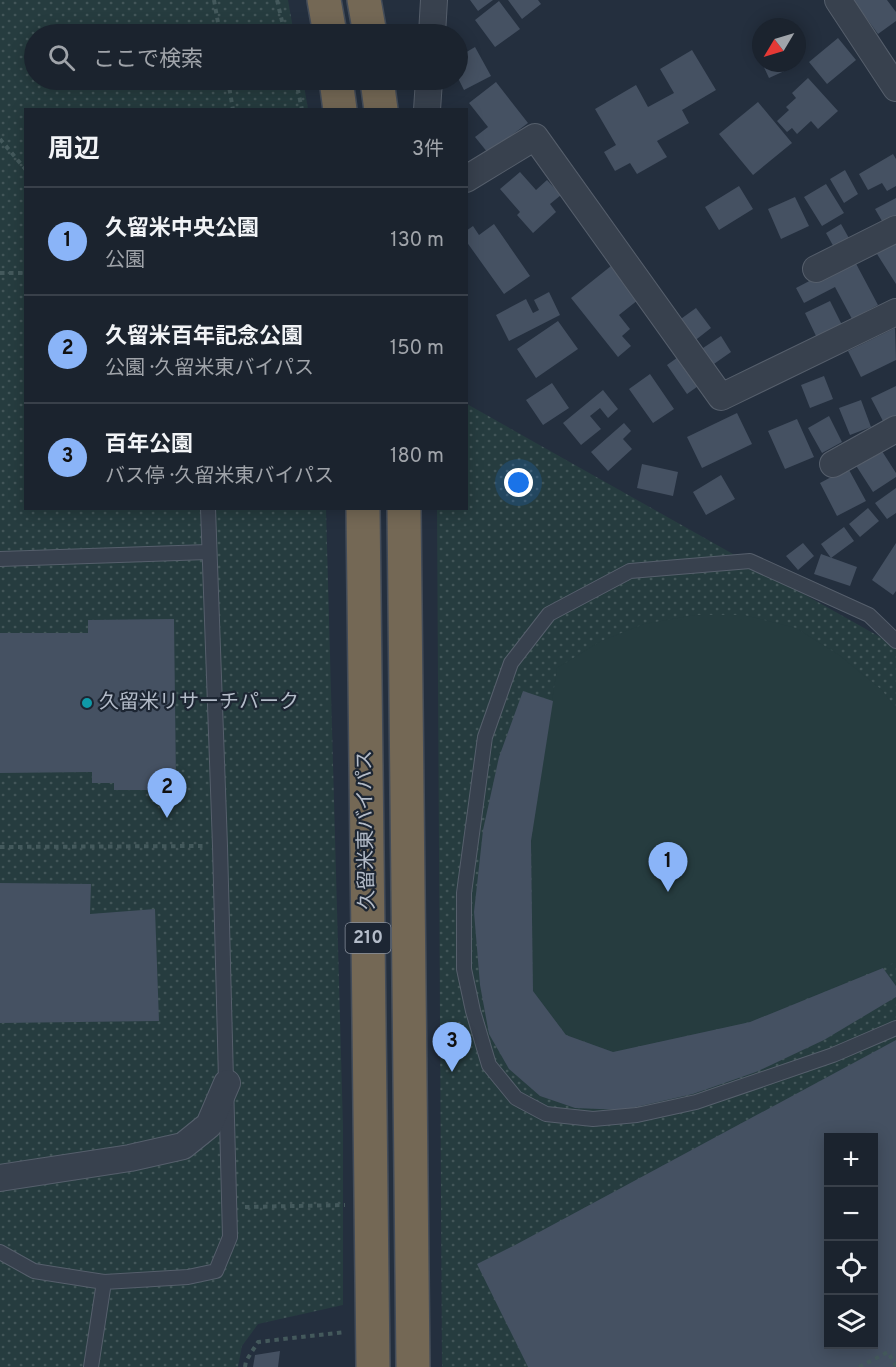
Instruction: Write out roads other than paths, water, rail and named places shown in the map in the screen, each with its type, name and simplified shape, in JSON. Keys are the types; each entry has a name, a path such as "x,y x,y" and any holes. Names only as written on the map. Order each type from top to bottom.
{"highway":[{"path":"324,0 328,24"},
{"path":"364,0 368,24"},
{"path":"337,90 340,108"},
{"path":"378,90 381,108"},
{"name":"久留米東バイパス","path":"363,510 373,1367"},
{"name":"久留米東バイパス","path":"404,510 412,1367"}],"street":[{"path":"433,24 434,0"},
{"path":"838,0 896,88"},
{"path":"427,108 428,90"},
{"path":"468,178 535,137 721,397 896,312"},
{"path":"816,269 896,229"},
{"path":"833,464 896,429"},
{"path":"0,1178 130,1158 183,1146 209,1125 227,1083"}],"lane":[{"path":"0,1252 34,1271 104,1282 188,1277 216,1271 230,1237 220,846 208,510"},
{"path":"0,559 208,552"},
{"path":"896,641 868,615 750,561 630,571 549,614 511,663 485,737 464,893 464,969 472,1011 489,1065 516,1098 546,1114 593,1119 637,1115 696,1102 832,1055 896,1028"},
{"path":"92,1367 104,1282"}],"place":[{"name":"久留米リサーチパーク","path":"87,703"},
{"name":"久留米百年記念公園","path":"167,818"},
{"name":"久留米中央公園","path":"668,892"},
{"name":"百年公園","path":"452,1072"}]}
